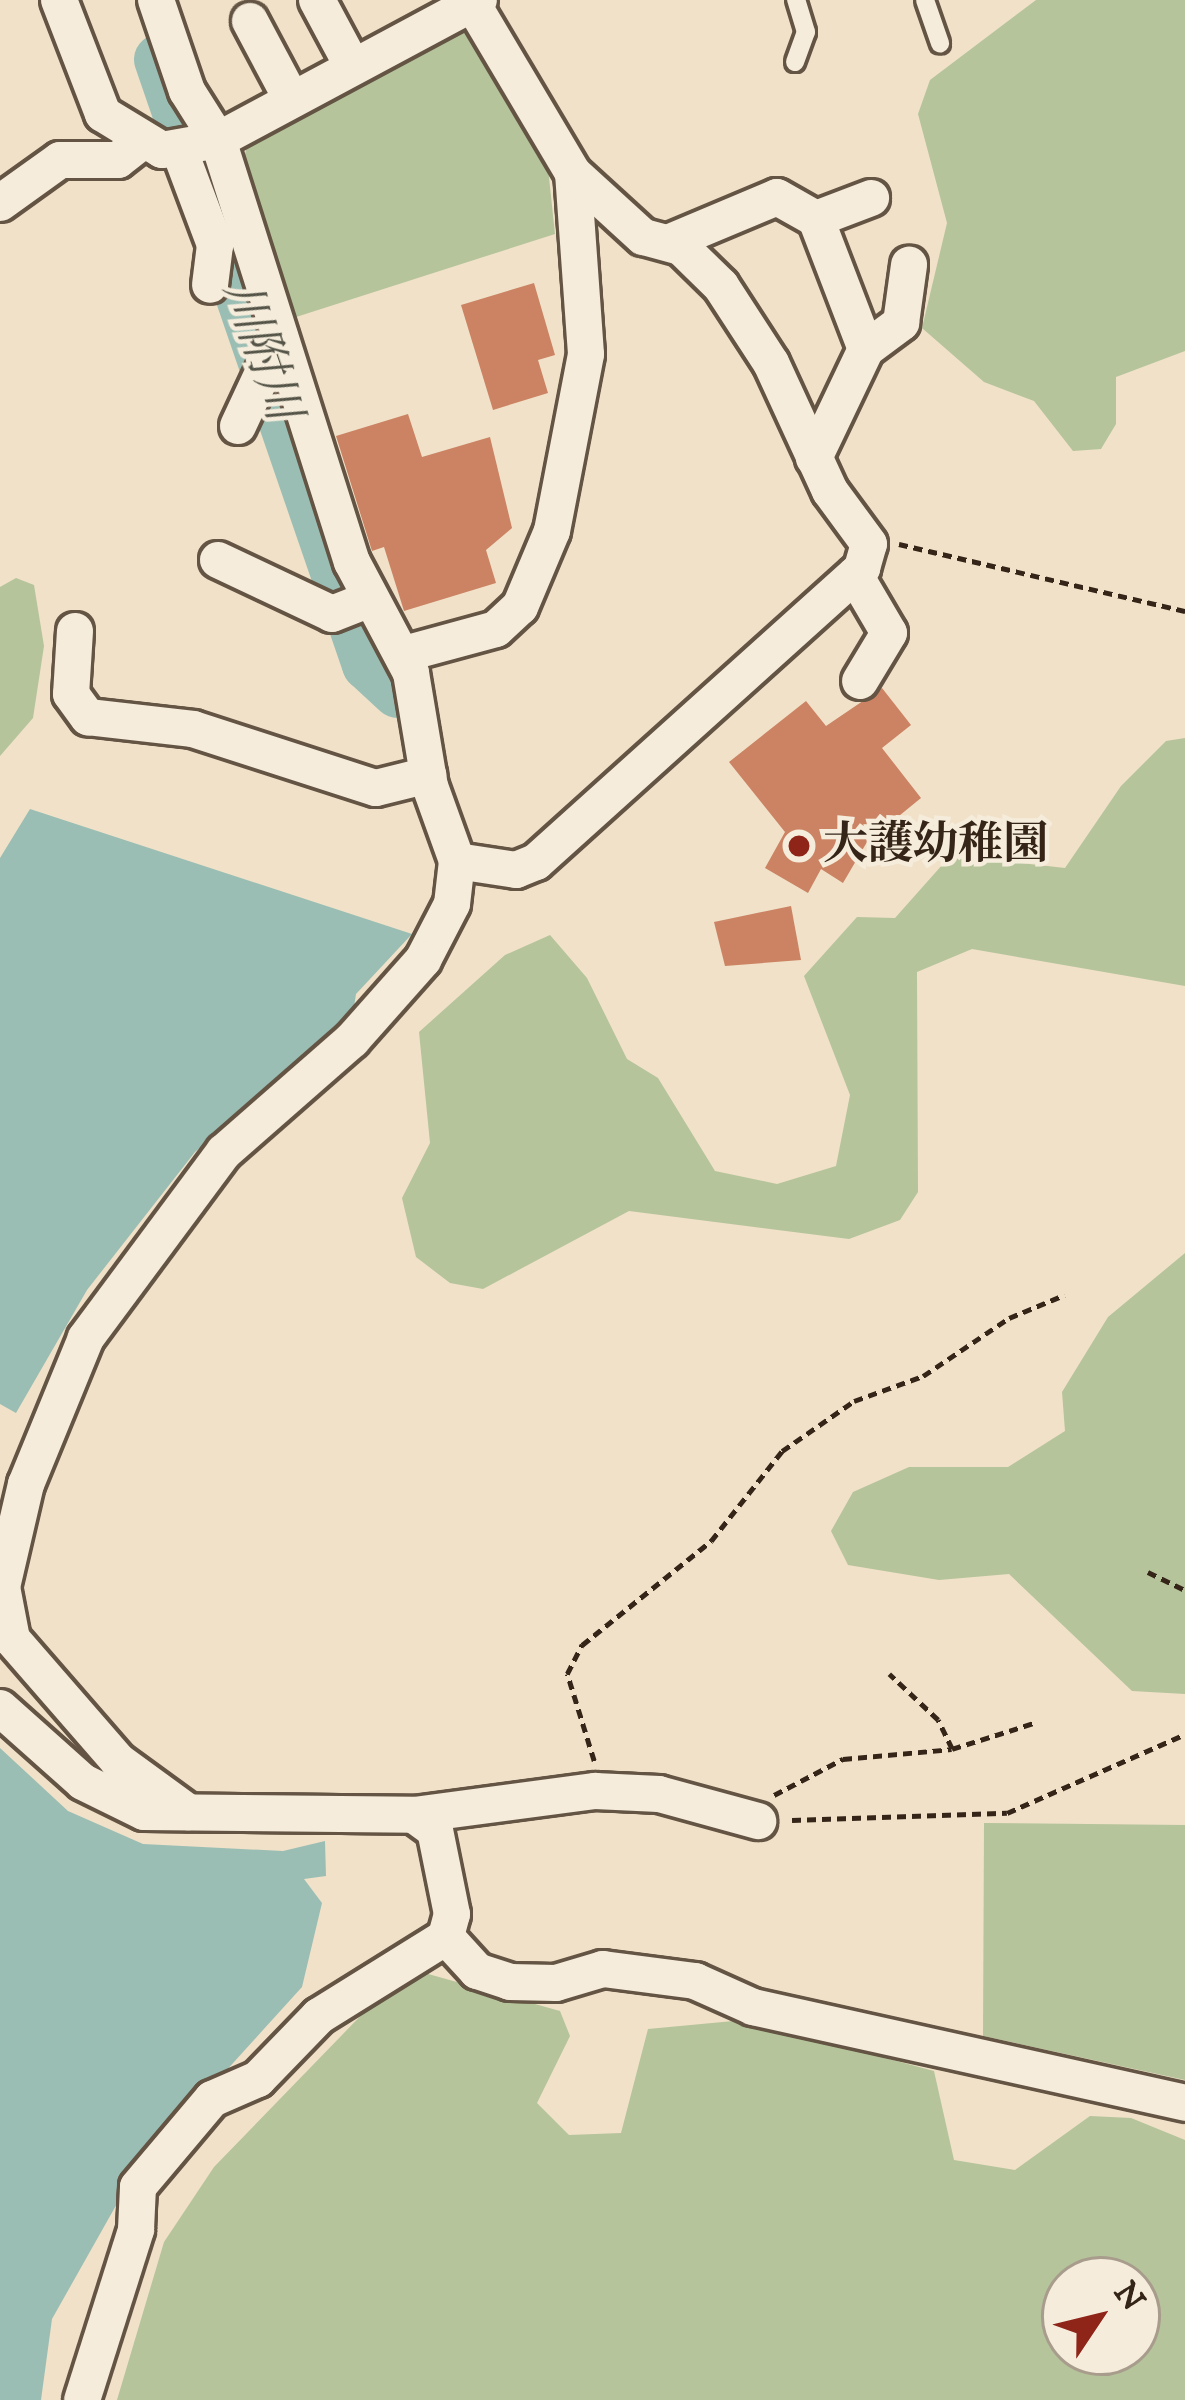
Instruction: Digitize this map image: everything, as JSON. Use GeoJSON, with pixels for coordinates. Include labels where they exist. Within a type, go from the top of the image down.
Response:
{"type":"FeatureCollection","features":[{"type":"Feature","properties":{"kind":"street"},"geometry":{"type":"LineString","coordinates":[[59,0],[103,114],[140,143],[198,145],[292,100],[460,4],[574,172],[643,237],[670,242],[721,286],[771,363],[862,559],[889,633],[860,681]]}},
{"type":"Feature","properties":{"kind":"street"},"geometry":{"type":"LineString","coordinates":[[156,0],[187,91],[198,145],[215,245],[210,285]]}},
{"type":"Feature","properties":{"kind":"street"},"geometry":{"type":"LineString","coordinates":[[316,0],[353,67]]}},
{"type":"Feature","properties":{"kind":"street"},"geometry":{"type":"LineString","coordinates":[[250,21],[292,100]]}},
{"type":"Feature","properties":{"kind":"street"},"geometry":{"type":"LineString","coordinates":[[0,203],[60,160],[118,160],[140,143]]}},
{"type":"Feature","properties":{"kind":"street"},"geometry":{"type":"LineString","coordinates":[[198,145],[355,605],[409,678],[428,775],[480,865]]}},
{"type":"Feature","properties":{"kind":"street"},"geometry":{"type":"LineString","coordinates":[[409,678],[496,629],[520,607],[552,531],[586,354],[574,172]]}},
{"type":"Feature","properties":{"kind":"street"},"geometry":{"type":"LineString","coordinates":[[670,242],[777,197],[816,219],[866,349]]}},
{"type":"Feature","properties":{"kind":"street"},"geometry":{"type":"LineString","coordinates":[[816,219],[871,198]]}},
{"type":"Feature","properties":{"kind":"street"},"geometry":{"type":"LineString","coordinates":[[814,458],[866,349],[902,323],[909,265]]}},
{"type":"Feature","properties":{"kind":"street"},"geometry":{"type":"LineString","coordinates":[[238,426],[271,353]]}},
{"type":"Feature","properties":{"kind":"street"},"geometry":{"type":"LineString","coordinates":[[480,865],[536,862],[862,559]]}},
{"type":"Feature","properties":{"kind":"street"},"geometry":{"type":"LineString","coordinates":[[218,560],[355,605]]}},
{"type":"Feature","properties":{"kind":"street"},"geometry":{"type":"LineString","coordinates":[[75,631],[71,694],[88,717],[193,729],[376,788],[428,775]]}},
{"type":"Feature","properties":{"kind":"street"},"geometry":{"type":"LineString","coordinates":[[188,1812],[118,1761],[12,1639],[2,1588],[26,1484],[86,1338],[224,1152],[367,1026],[423,960],[480,865]]}},
{"type":"Feature","properties":{"kind":"street"},"geometry":{"type":"LineString","coordinates":[[0,1708],[100,1792],[144,1812],[414,1815],[596,1791],[658,1795],[758,1821]]}},
{"type":"Feature","properties":{"kind":"street"},"geometry":{"type":"LineString","coordinates":[[82,2400],[136,2230],[138,2187],[212,2099],[258,2079],[319,2016],[446,1937],[452,1914],[435,1830],[414,1815]]}},
{"type":"Feature","properties":{"kind":"street"},"geometry":{"type":"LineString","coordinates":[[446,1937],[477,1971],[510,1982],[556,1983],[603,1969],[695,1981],[753,2007],[1185,2103]]}},
{"type":"Feature","properties":{"kind":"lane"},"geometry":{"type":"LineString","coordinates":[[795,62],[806,32],[796,0]]}},
{"type":"Feature","properties":{"kind":"lane"},"geometry":{"type":"LineString","coordinates":[[925,0],[940,43]]}},
{"type":"Feature","properties":{"kind":"path"},"geometry":{"type":"LineString","coordinates":[[862,559],[910,544],[1185,611]]}},
{"type":"Feature","properties":{"kind":"path"},"geometry":{"type":"LineString","coordinates":[[596,1791],[566,1674],[572,1654],[711,1540],[782,1451],[854,1401],[923,1376],[1009,1318],[1064,1295]]}},
{"type":"Feature","properties":{"kind":"path"},"geometry":{"type":"LineString","coordinates":[[1148,1572],[1185,1589]]}},
{"type":"Feature","properties":{"kind":"path"},"geometry":{"type":"LineString","coordinates":[[889,1674],[952,1749]]}},
{"type":"Feature","properties":{"kind":"path"},"geometry":{"type":"LineString","coordinates":[[758,1821],[770,1800],[815,1768],[952,1749],[1034,1723]]}},
{"type":"Feature","properties":{"kind":"path"},"geometry":{"type":"LineString","coordinates":[[758,1821],[1007,1813],[1185,1734]]}},
{"type":"Feature","properties":{"kind":"green space"},"geometry":{"type":"Polygon","coordinates":[[[1036,0],[1185,0],[1185,351],[1116,377],[1116,424],[1101,449],[1073,451],[1034,401],[984,382],[922,328],[947,223],[918,114],[930,80],[1036,0]]]}},
{"type":"Feature","properties":{"kind":"green space"},"geometry":{"type":"Polygon","coordinates":[[[469,27],[548,168],[555,234],[293,318],[243,164],[247,145],[469,27]]]}},
{"type":"Feature","properties":{"kind":"green space"},"geometry":{"type":"Polygon","coordinates":[[[16,578],[34,585],[44,646],[33,718],[0,756],[0,587],[16,578]]]}},
{"type":"Feature","properties":{"kind":"green space"},"geometry":{"type":"Polygon","coordinates":[[[1185,738],[1185,986],[972,949],[917,972],[918,1192],[900,1220],[849,1239],[629,1211],[483,1289],[450,1283],[416,1257],[402,1198],[430,1143],[419,1032],[505,955],[550,935],[587,978],[627,1059],[658,1078],[715,1171],[777,1184],[836,1166],[850,1095],[804,976],[857,917],[895,918],[951,855],[1065,868],[1121,786],[1166,741],[1185,738]]]}},
{"type":"Feature","properties":{"kind":"green space"},"geometry":{"type":"Polygon","coordinates":[[[1185,1253],[1185,1694],[1132,1691],[1009,1574],[939,1580],[848,1565],[831,1531],[853,1492],[909,1467],[1008,1467],[1065,1431],[1062,1392],[1108,1317],[1185,1253]]]}},
{"type":"Feature","properties":{"kind":"green space"},"geometry":{"type":"Polygon","coordinates":[[[984,1823],[1185,1825],[1185,2080],[983,2036],[984,1823]]]}},
{"type":"Feature","properties":{"kind":"green space"},"geometry":{"type":"Polygon","coordinates":[[[407,1968],[560,2011],[570,2036],[537,2103],[569,2135],[621,2133],[648,2029],[744,2020],[934,2071],[954,2160],[1015,2170],[1090,2116],[1131,2118],[1185,2140],[1185,2400],[117,2400],[164,2242],[214,2167],[407,1968]]]}},
{"type":"Feature","properties":{"kind":"water"},"geometry":{"type":"Polygon","coordinates":[[[30,809],[412,934],[356,994],[353,1013],[195,1152],[87,1290],[16,1413],[0,1404],[0,858],[30,809]]]}},
{"type":"Feature","properties":{"kind":"water"},"geometry":{"type":"Polygon","coordinates":[[[0,1748],[68,1811],[143,1844],[283,1851],[325,1841],[326,1876],[304,1879],[322,1903],[302,1987],[136,2170],[52,2319],[41,2400],[0,2400],[0,1748]]]}},
{"type":"Feature","properties":{"kind":"building"},"geometry":{"type":"Polygon","coordinates":[[[534,283],[555,355],[538,360],[548,393],[493,410],[461,305],[534,283]]]}},
{"type":"Feature","properties":{"kind":"building"},"geometry":{"type":"Polygon","coordinates":[[[408,414],[422,457],[490,437],[512,528],[486,550],[496,583],[404,611],[384,547],[372,551],[336,436],[408,414]]]}},
{"type":"Feature","properties":{"kind":"building"},"geometry":{"type":"Polygon","coordinates":[[[882,688],[911,725],[882,748],[921,798],[867,842],[843,883],[821,869],[808,893],[765,868],[785,832],[729,762],[806,701],[826,726],[882,688]]]}},
{"type":"Feature","properties":{"kind":"building"},"geometry":{"type":"Polygon","coordinates":[[[791,906],[801,960],[725,966],[714,922],[791,906]]]}},
{"type":"Feature","properties":{"kind":"waterway","name":"川附川"},"geometry":{"type":"LineString","coordinates":[[159,59],[367,664],[397,692]]}},
{"type":"Feature","properties":{"kind":"place","name":"大護幼稚園"},"geometry":{"type":"Point","coordinates":[799,846]}}]}
